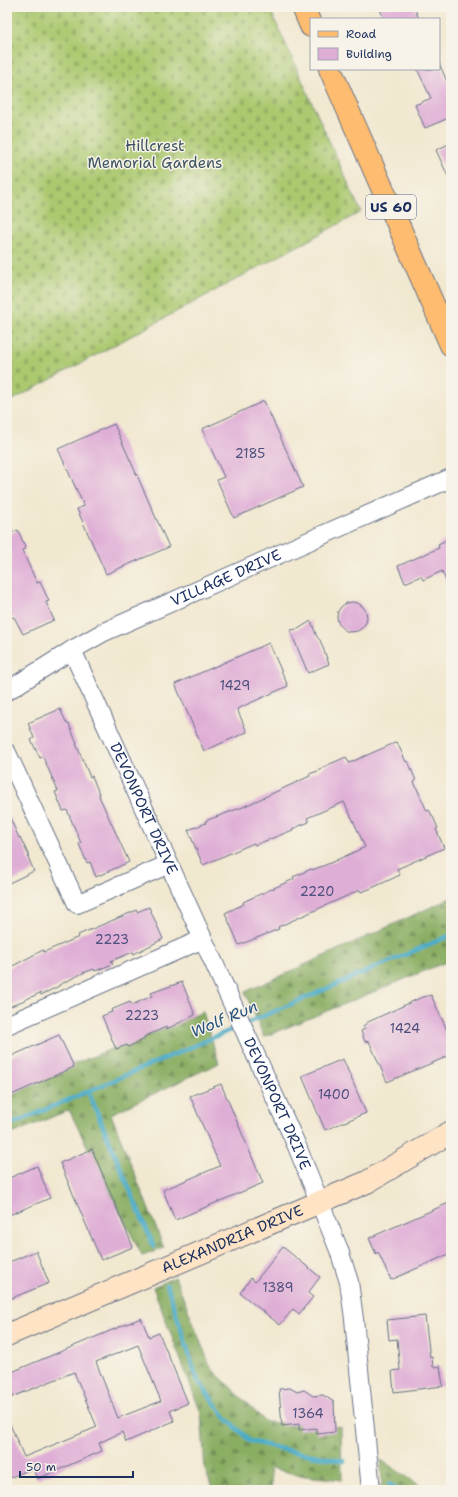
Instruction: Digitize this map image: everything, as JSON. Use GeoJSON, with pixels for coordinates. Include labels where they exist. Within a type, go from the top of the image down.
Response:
{"type":"FeatureCollection","features":[{"type":"Feature","properties":{"kind":"main road"},"geometry":{"type":"LineString","coordinates":[[303,7],[310,24]]}},
{"type":"Feature","properties":{"kind":"main road","name":"US 60"},"geometry":{"type":"LineString","coordinates":[[330,70],[451,345]]}},
{"type":"Feature","properties":{"kind":"street","name":"VILLAGE DRIVE"},"geometry":{"type":"LineString","coordinates":[[7,691],[72,650],[104,632],[451,478]]}},
{"type":"Feature","properties":{"kind":"street","name":"DEVONPORT DRIVE"},"geometry":{"type":"LineString","coordinates":[[72,650],[296,1144],[339,1250],[349,1282],[354,1319],[371,1490]]}},
{"type":"Feature","properties":{"kind":"street"},"geometry":{"type":"LineString","coordinates":[[7,754],[77,904],[169,864]]}},
{"type":"Feature","properties":{"kind":"street"},"geometry":{"type":"LineString","coordinates":[[7,1025],[203,939]]}},
{"type":"Feature","properties":{"kind":"street","name":"ALEXANDRIA DRIVE"},"geometry":{"type":"LineString","coordinates":[[7,1335],[367,1182],[451,1132]]}},
{"type":"Feature","properties":{"kind":"green space","name":"Hillcrest Memorial Gardens"},"geometry":{"type":"Polygon","coordinates":[[[7,7],[269,7],[361,212],[7,403],[7,7]]]}},
{"type":"Feature","properties":{"kind":"green space"},"geometry":{"type":"Polygon","coordinates":[[[451,898],[451,960],[264,1037],[245,992],[451,898]]]}},
{"type":"Feature","properties":{"kind":"green space"},"geometry":{"type":"Polygon","coordinates":[[[203,1012],[219,1063],[111,1114],[164,1248],[142,1256],[69,1110],[7,1136],[7,1091],[203,1012]]]}},
{"type":"Feature","properties":{"kind":"green space"},"geometry":{"type":"Polygon","coordinates":[[[175,1277],[211,1368],[266,1422],[341,1427],[342,1480],[305,1476],[270,1468],[272,1490],[213,1490],[205,1470],[201,1413],[153,1287],[175,1277]]]}},
{"type":"Feature","properties":{"kind":"green space"},"geometry":{"type":"Polygon","coordinates":[[[381,1460],[427,1490],[382,1490],[381,1460]]]}},
{"type":"Feature","properties":{"kind":"building"},"geometry":{"type":"Polygon","coordinates":[[[379,7],[414,7],[419,18],[384,18],[379,7]]]}},
{"type":"Feature","properties":{"kind":"building"},"geometry":{"type":"Polygon","coordinates":[[[440,65],[451,91],[451,117],[425,128],[415,105],[431,98],[417,70],[440,70],[440,65]]]}},
{"type":"Feature","properties":{"kind":"building"},"geometry":{"type":"Polygon","coordinates":[[[451,143],[451,183],[436,150],[451,143]]]}},
{"type":"Feature","properties":{"kind":"building"},"geometry":{"type":"Polygon","coordinates":[[[264,401],[303,487],[234,518],[217,480],[224,477],[202,429],[264,401]]]}},
{"type":"Feature","properties":{"kind":"building"},"geometry":{"type":"Polygon","coordinates":[[[114,424],[169,547],[106,574],[77,509],[84,506],[58,449],[114,424]]]}},
{"type":"Feature","properties":{"kind":"building"},"geometry":{"type":"Polygon","coordinates":[[[18,530],[26,549],[22,550],[37,583],[40,582],[49,601],[46,602],[54,620],[23,634],[14,617],[11,618],[7,610],[7,535],[18,530]]]}},
{"type":"Feature","properties":{"kind":"building"},"geometry":{"type":"Polygon","coordinates":[[[451,538],[451,593],[442,571],[423,580],[421,576],[405,583],[398,566],[439,548],[438,544],[451,538]]]}},
{"type":"Feature","properties":{"kind":"building"},"geometry":{"type":"Polygon","coordinates":[[[352,602],[358,603],[366,611],[366,623],[358,631],[352,632],[346,631],[338,623],[337,617],[338,611],[346,603],[352,602]]]}},
{"type":"Feature","properties":{"kind":"building"},"geometry":{"type":"Polygon","coordinates":[[[311,621],[329,664],[308,673],[290,630],[298,629],[311,621]]]}},
{"type":"Feature","properties":{"kind":"building"},"geometry":{"type":"Polygon","coordinates":[[[269,643],[288,686],[237,709],[247,732],[204,751],[175,684],[269,643]]]}},
{"type":"Feature","properties":{"kind":"building"},"geometry":{"type":"Polygon","coordinates":[[[60,709],[67,724],[69,724],[90,777],[92,776],[99,796],[129,862],[96,877],[90,862],[87,863],[79,844],[81,843],[67,810],[63,811],[55,792],[58,791],[43,757],[40,758],[31,740],[34,738],[28,723],[60,709]]]}},
{"type":"Feature","properties":{"kind":"building"},"geometry":{"type":"Polygon","coordinates":[[[397,742],[406,762],[408,761],[416,781],[414,782],[427,811],[429,810],[438,828],[436,829],[444,848],[397,869],[400,875],[372,888],[361,892],[360,890],[278,927],[279,929],[239,945],[225,913],[244,904],[243,902],[294,879],[293,877],[311,869],[312,870],[328,864],[365,847],[344,802],[307,818],[309,822],[292,829],[293,830],[255,845],[254,843],[203,865],[188,830],[206,823],[205,821],[243,807],[310,776],[309,774],[346,757],[349,763],[397,742]]]}},
{"type":"Feature","properties":{"kind":"building"},"geometry":{"type":"Polygon","coordinates":[[[7,811],[29,856],[28,857],[34,871],[7,884],[7,811]]]}},
{"type":"Feature","properties":{"kind":"building"},"geometry":{"type":"Polygon","coordinates":[[[149,907],[163,939],[134,954],[133,952],[111,961],[113,964],[95,971],[94,969],[83,973],[41,995],[40,993],[7,1008],[7,969],[43,950],[44,952],[79,937],[78,935],[137,910],[137,912],[149,907]]]}},
{"type":"Feature","properties":{"kind":"building"},"geometry":{"type":"Polygon","coordinates":[[[182,982],[195,1015],[167,1029],[166,1027],[144,1037],[145,1039],[128,1047],[127,1045],[116,1049],[102,1016],[112,1012],[111,1010],[130,1002],[132,1005],[152,996],[151,993],[182,982]]]}},
{"type":"Feature","properties":{"kind":"building"},"geometry":{"type":"Polygon","coordinates":[[[431,995],[451,1039],[451,1055],[387,1082],[369,1041],[365,1042],[361,1031],[365,1029],[363,1026],[366,1023],[420,998],[431,995]]]}},
{"type":"Feature","properties":{"kind":"building"},"geometry":{"type":"Polygon","coordinates":[[[59,1035],[74,1067],[7,1097],[7,1058],[59,1035]]]}},
{"type":"Feature","properties":{"kind":"building"},"geometry":{"type":"Polygon","coordinates":[[[343,1059],[366,1113],[325,1130],[302,1076],[343,1059]]]}},
{"type":"Feature","properties":{"kind":"building"},"geometry":{"type":"Polygon","coordinates":[[[221,1084],[263,1183],[175,1220],[163,1190],[220,1166],[190,1096],[221,1084]]]}},
{"type":"Feature","properties":{"kind":"building"},"geometry":{"type":"Polygon","coordinates":[[[92,1149],[133,1247],[101,1260],[60,1163],[92,1149]]]}},
{"type":"Feature","properties":{"kind":"building"},"geometry":{"type":"Polygon","coordinates":[[[37,1166],[50,1198],[7,1216],[7,1179],[37,1166]]]}},
{"type":"Feature","properties":{"kind":"building"},"geometry":{"type":"Polygon","coordinates":[[[451,1202],[451,1253],[391,1280],[378,1252],[376,1254],[369,1238],[451,1202]]]}},
{"type":"Feature","properties":{"kind":"building"},"geometry":{"type":"Polygon","coordinates":[[[283,1247],[320,1277],[308,1293],[313,1297],[299,1314],[293,1309],[280,1325],[240,1293],[251,1278],[255,1282],[283,1247]]]}},
{"type":"Feature","properties":{"kind":"building"},"geometry":{"type":"Polygon","coordinates":[[[36,1251],[49,1283],[7,1300],[7,1263],[36,1251]]]}},
{"type":"Feature","properties":{"kind":"building"},"geometry":{"type":"Polygon","coordinates":[[[425,1316],[430,1358],[432,1357],[433,1367],[440,1366],[443,1386],[394,1392],[392,1371],[400,1370],[397,1339],[389,1340],[387,1320],[425,1316]]]}},
{"type":"Feature","properties":{"kind":"building"},"geometry":{"type":"Polygon","coordinates":[[[141,1318],[149,1337],[159,1333],[188,1403],[170,1411],[174,1421],[126,1442],[122,1432],[99,1443],[102,1451],[37,1479],[33,1468],[7,1479],[7,1417],[24,1457],[97,1427],[74,1372],[7,1399],[7,1374],[141,1318]],[[138,1345],[96,1362],[118,1418],[161,1401],[138,1345]]]}},
{"type":"Feature","properties":{"kind":"building"},"geometry":{"type":"Polygon","coordinates":[[[290,1388],[297,1392],[304,1390],[313,1396],[323,1395],[334,1402],[335,1432],[317,1434],[316,1428],[299,1430],[299,1424],[282,1426],[279,1389],[290,1388]]]}},
{"type":"Feature","properties":{"kind":"waterway","name":"Wolf Run"},"geometry":{"type":"LineString","coordinates":[[245,1024],[451,935]]}},
{"type":"Feature","properties":{"kind":"waterway","name":"Wolf Run"},"geometry":{"type":"LineString","coordinates":[[7,1126],[238,1027]]}},
{"type":"Feature","properties":{"kind":"waterway"},"geometry":{"type":"LineString","coordinates":[[88,1091],[154,1247]]}},
{"type":"Feature","properties":{"kind":"waterway"},"geometry":{"type":"LineString","coordinates":[[167,1285],[197,1379],[225,1417],[250,1441],[286,1450],[344,1461]]}},
{"type":"Feature","properties":{"kind":"waterway"},"geometry":{"type":"LineString","coordinates":[[389,1484],[397,1490]]}}]}
